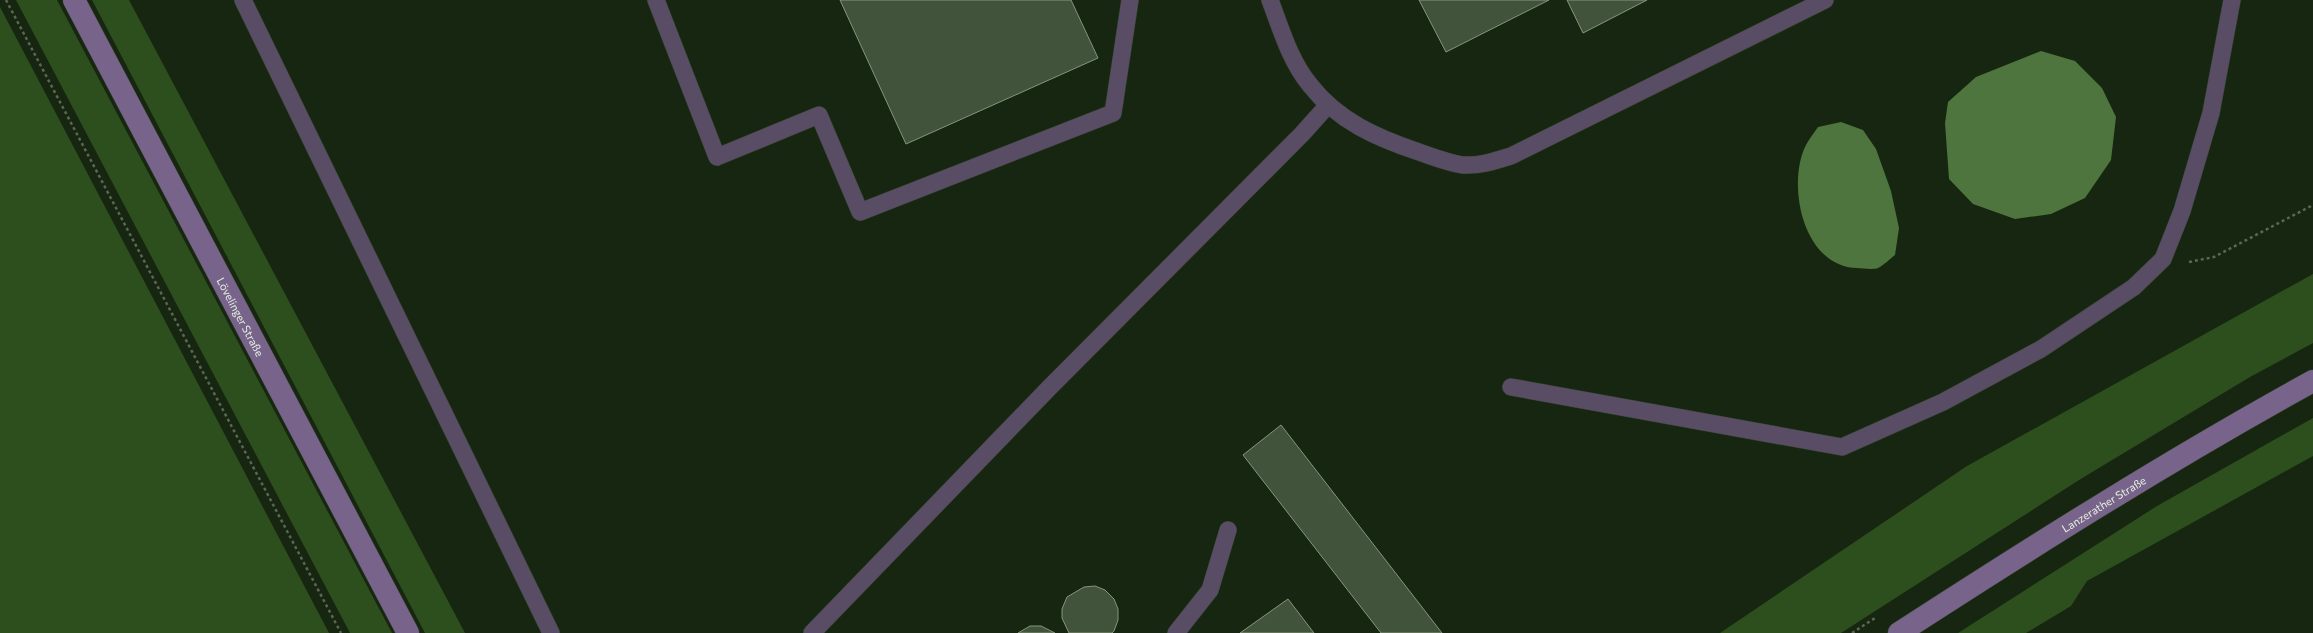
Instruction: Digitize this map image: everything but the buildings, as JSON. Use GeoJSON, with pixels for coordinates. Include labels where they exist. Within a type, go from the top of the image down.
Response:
{"type":"FeatureCollection","features":[{"type":"Feature","properties":{"kind":"street","name":"Lövelinger Straße"},"geometry":{"type":"LineString","coordinates":[[74,0],[408,633]]}},
{"type":"Feature","properties":{"kind":"street","name":"Lanzerather Straße"},"geometry":{"type":"LineString","coordinates":[[1899,633],[2057,530],[2219,433],[2313,381]]}},
{"type":"Feature","properties":{"kind":"lane"},"geometry":{"type":"LineString","coordinates":[[243,0],[551,633]]}},
{"type":"Feature","properties":{"kind":"lane"},"geometry":{"type":"LineString","coordinates":[[656,0],[718,157],[819,115],[860,212],[1113,113],[1130,0]]}},
{"type":"Feature","properties":{"kind":"lane"},"geometry":{"type":"LineString","coordinates":[[1270,0],[1293,60],[1309,85],[1328,105],[1358,127],[1385,140],[1439,159],[1463,164],[1488,164],[1511,156],[1825,0]]}},
{"type":"Feature","properties":{"kind":"lane"},"geometry":{"type":"LineString","coordinates":[[1511,387],[1842,448],[1943,402],[2041,349],[2134,287],[2163,260],[2182,211],[2211,113],[2232,0]]}},
{"type":"Feature","properties":{"kind":"lane"},"geometry":{"type":"LineString","coordinates":[[812,633],[1049,388],[1302,134],[1328,105]]}},
{"type":"Feature","properties":{"kind":"lane"},"geometry":{"type":"LineString","coordinates":[[1176,633],[1210,590],[1228,530]]}},
{"type":"Feature","properties":{"kind":"path"},"geometry":{"type":"LineString","coordinates":[[6,0],[341,633]]}},
{"type":"Feature","properties":{"kind":"path"},"geometry":{"type":"LineString","coordinates":[[2163,260],[2190,262],[2214,257],[2313,205]]}},
{"type":"Feature","properties":{"kind":"shaded area"},"geometry":{"type":"Polygon","coordinates":[[[16,0],[57,0],[392,633],[350,633],[16,0]]]}},
{"type":"Feature","properties":{"kind":"shaded area"},"geometry":{"type":"Polygon","coordinates":[[[92,0],[129,0],[465,633],[425,633],[92,0]]]}},
{"type":"Feature","properties":{"kind":"shaded area"},"geometry":{"type":"Polygon","coordinates":[[[0,7],[329,633],[0,633],[0,7]]]}},
{"type":"Feature","properties":{"kind":"shaded area"},"geometry":{"type":"Polygon","coordinates":[[[2041,51],[2075,61],[2102,88],[2116,117],[2111,160],[2085,198],[2051,214],[2015,219],[1973,204],[1949,179],[1945,123],[1948,102],[1976,77],[2041,51]]]}},
{"type":"Feature","properties":{"kind":"shaded area"},"geometry":{"type":"Polygon","coordinates":[[[1841,122],[1863,130],[1876,149],[1891,191],[1899,228],[1895,255],[1876,269],[1857,268],[1838,264],[1823,254],[1812,239],[1804,221],[1799,201],[1798,181],[1800,161],[1806,145],[1818,127],[1841,122]]]}},
{"type":"Feature","properties":{"kind":"shaded area"},"geometry":{"type":"Polygon","coordinates":[[[2313,274],[2313,343],[2250,377],[2079,480],[1841,633],[1720,633],[1967,466],[2313,274]]]}},
{"type":"Feature","properties":{"kind":"shaded area"},"geometry":{"type":"Polygon","coordinates":[[[2313,418],[2313,456],[2087,581],[2071,606],[2026,633],[1958,633],[2157,506],[2313,418]]]}}]}
